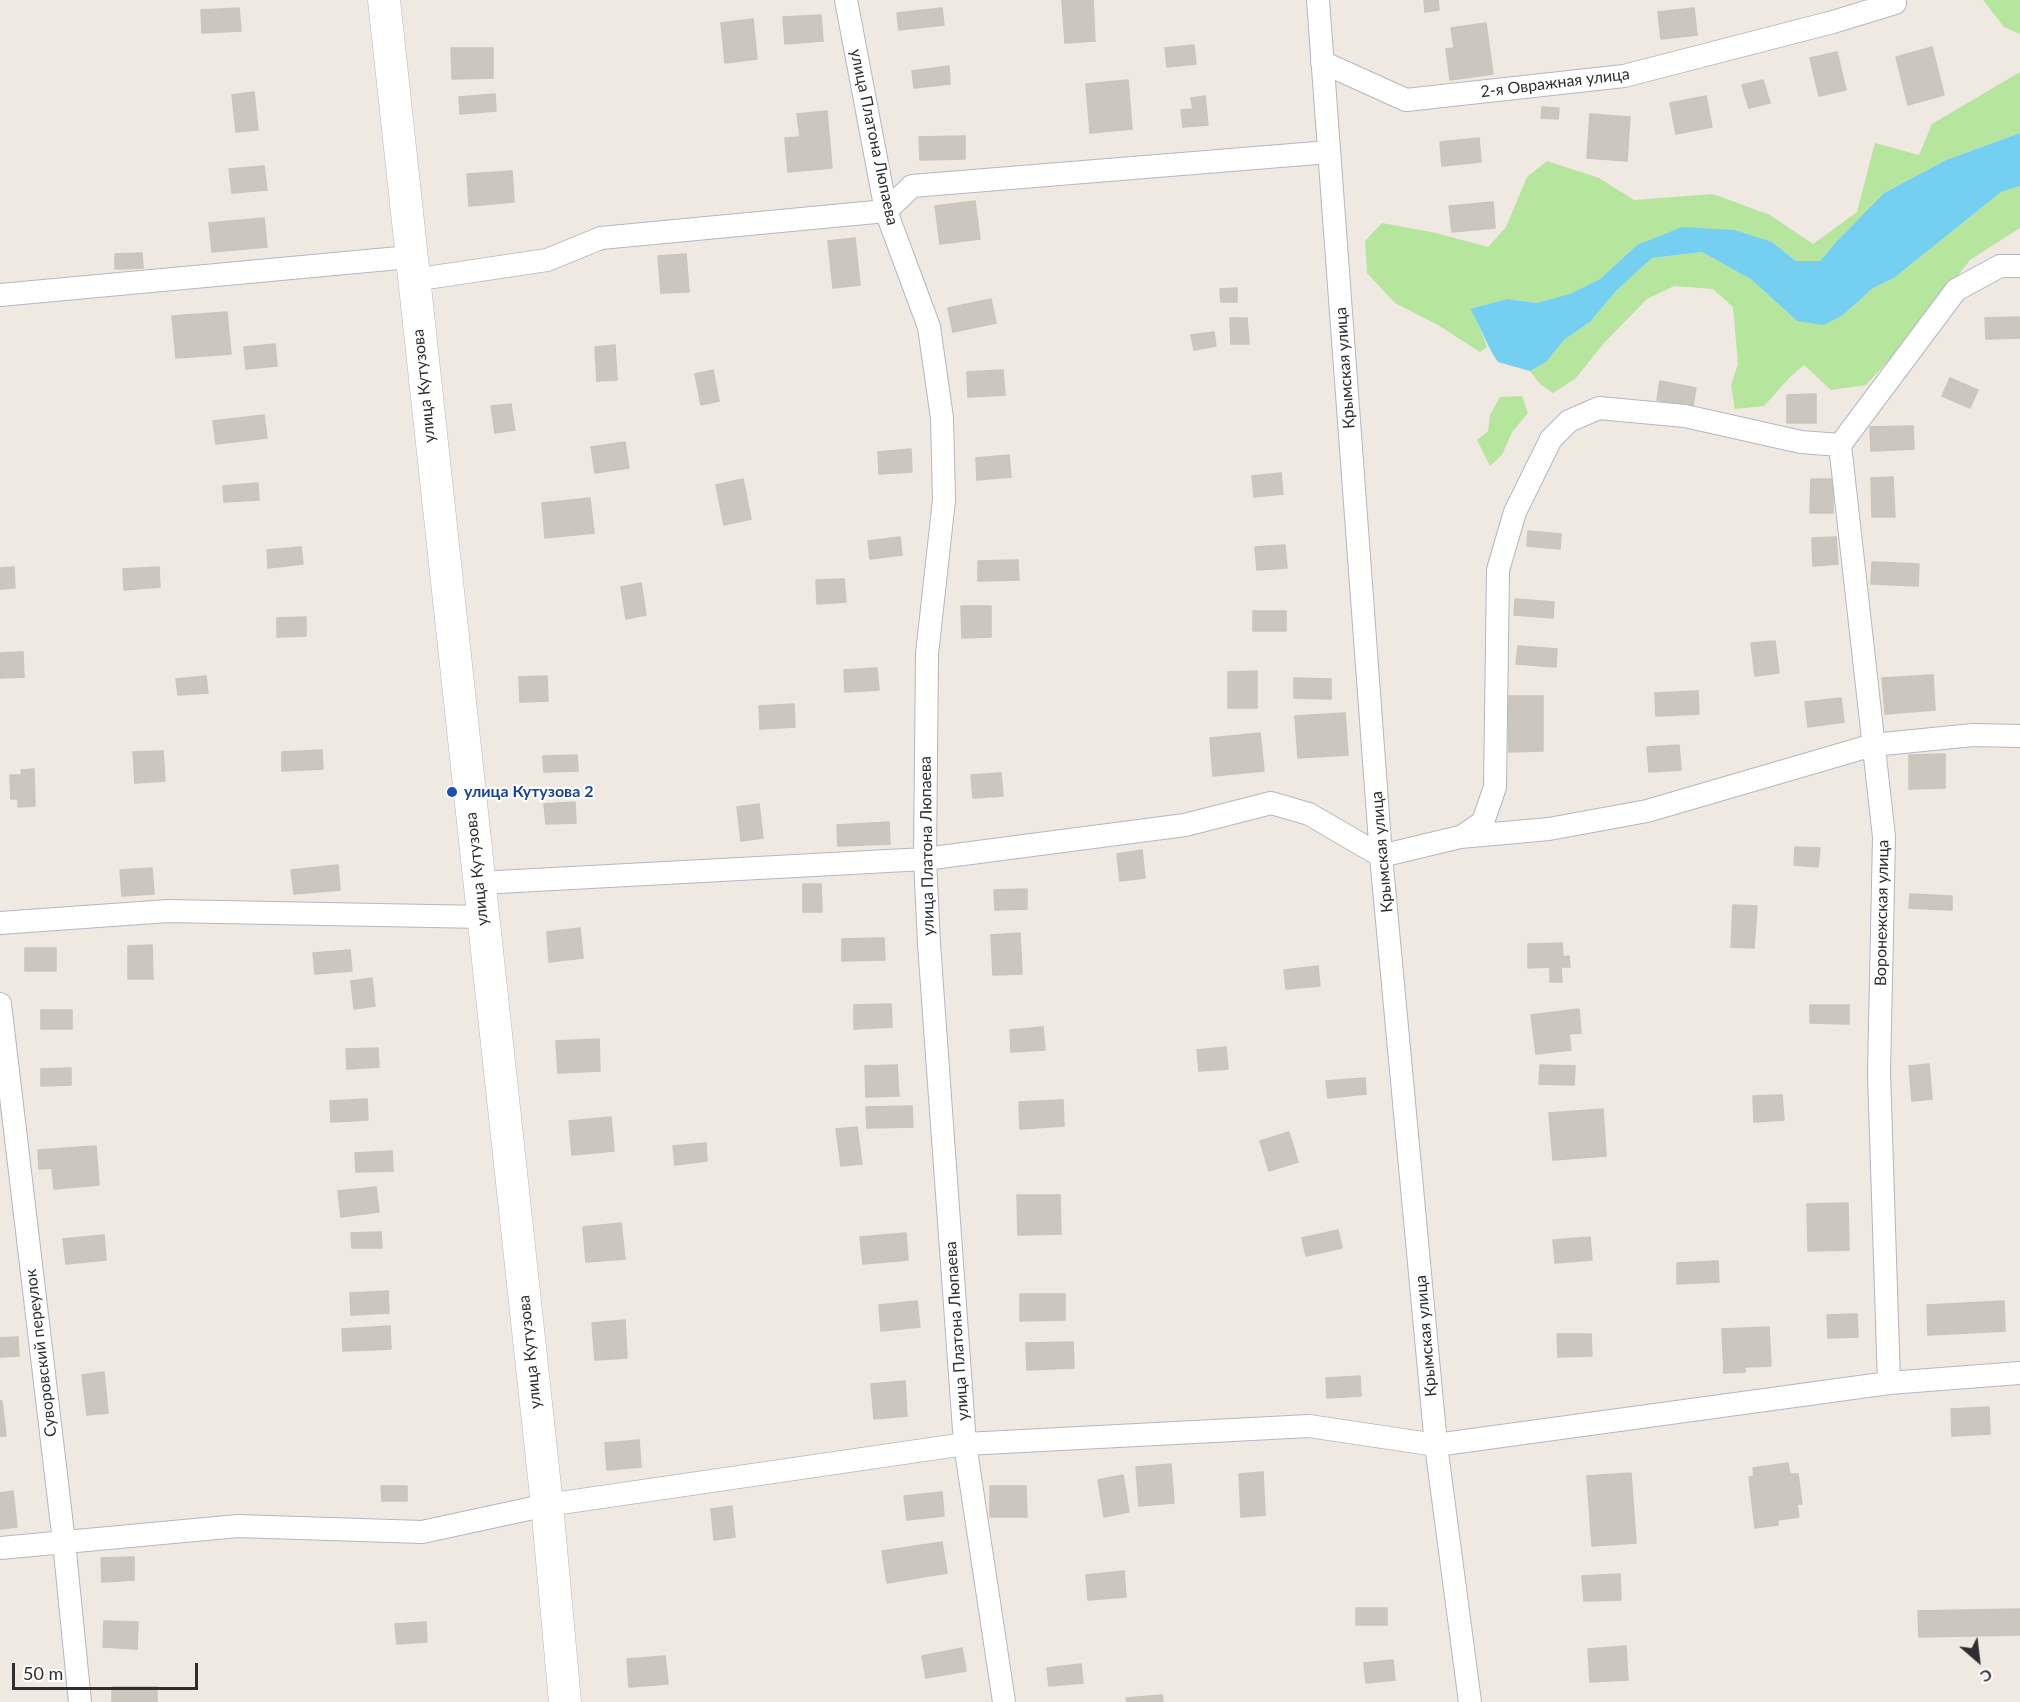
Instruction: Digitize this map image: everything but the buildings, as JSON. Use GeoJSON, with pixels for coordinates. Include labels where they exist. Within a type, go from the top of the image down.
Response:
{"type":"FeatureCollection","features":[{"type":"Feature","properties":{"kind":"street","name":"улица Кутузова"},"geometry":{"type":"LineString","coordinates":[[384,0],[411,268],[547,1505],[565,1702]]}},
{"type":"Feature","properties":{"kind":"street","name":"улица Платона Люпаева"},"geometry":{"type":"LineString","coordinates":[[846,0],[886,211],[929,327],[942,418],[944,500],[927,654],[925,859],[929,944],[965,1444],[1004,1702]]}},
{"type":"Feature","properties":{"kind":"street","name":"Крымская улица"},"geometry":{"type":"LineString","coordinates":[[1318,0],[1382,856],[1436,1445],[1470,1702]]}},
{"type":"Feature","properties":{"kind":"street","name":"2-я Овражная улица"},"geometry":{"type":"LineString","coordinates":[[1322,62],[1406,99],[1624,76],[1833,22],[1895,3]]}},
{"type":"Feature","properties":{"kind":"street"},"geometry":{"type":"LineString","coordinates":[[0,295],[547,260],[601,238],[886,211],[912,186],[1329,152]]}},
{"type":"Feature","properties":{"kind":"street"},"geometry":{"type":"LineString","coordinates":[[1460,837],[1483,822],[1495,787],[1498,570],[1515,512],[1551,439],[1569,421],[1599,408],[1685,416],[1801,442],[1840,445],[1956,290],[2000,266],[2020,266]]}},
{"type":"Feature","properties":{"kind":"street","name":"Воронежская улица"},"geometry":{"type":"LineString","coordinates":[[1840,445],[1884,837],[1879,1073],[1889,1383]]}},
{"type":"Feature","properties":{"kind":"street"},"geometry":{"type":"LineString","coordinates":[[479,883],[925,859],[1185,825],[1271,802],[1309,814],[1382,856],[1460,837],[1549,829],[1647,811],[1874,745],[1973,735],[2020,736]]}},
{"type":"Feature","properties":{"kind":"street"},"geometry":{"type":"LineString","coordinates":[[0,923],[168,911],[483,917]]}},
{"type":"Feature","properties":{"kind":"street","name":"Суворовский переулок"},"geometry":{"type":"LineString","coordinates":[[0,1004],[64,1542],[80,1702]]}},
{"type":"Feature","properties":{"kind":"street"},"geometry":{"type":"LineString","coordinates":[[0,1548],[238,1526],[422,1532],[547,1505],[965,1444],[1309,1426],[1436,1445],[1889,1383],[2020,1373]]}},
{"type":"Feature","properties":{"kind":"green space"},"geometry":{"type":"Polygon","coordinates":[[[1983,0],[2020,0],[2020,34],[2004,27],[1983,0]]]}},
{"type":"Feature","properties":{"kind":"green space"},"geometry":{"type":"Polygon","coordinates":[[[2020,72],[2020,133],[1946,160],[1884,193],[1820,261],[1796,261],[1772,242],[1637,245],[1600,279],[1570,295],[1537,303],[1507,299],[1470,309],[1478,322],[1487,347],[1480,352],[1438,325],[1395,303],[1367,273],[1365,241],[1382,223],[1436,233],[1488,247],[1506,227],[1527,177],[1547,161],[1599,178],[1634,200],[1713,194],[1770,215],[1813,244],[1857,212],[1875,143],[1919,155],[1932,124],[2020,72]]]}},
{"type":"Feature","properties":{"kind":"green space"},"geometry":{"type":"Polygon","coordinates":[[[2020,186],[2020,228],[1970,260],[1910,337],[1866,385],[1831,390],[1804,365],[1764,406],[1735,409],[1731,385],[1738,364],[1733,307],[1713,289],[1674,286],[1647,299],[1603,344],[1576,378],[1553,393],[1540,384],[1530,371],[1546,362],[1564,340],[1590,322],[1616,291],[1652,258],[1702,252],[1752,280],[1797,321],[1843,315],[1873,288],[1894,278],[2001,192],[2020,186]]]}},
{"type":"Feature","properties":{"kind":"green space"},"geometry":{"type":"Polygon","coordinates":[[[1522,396],[1528,413],[1512,432],[1502,455],[1490,466],[1477,440],[1488,431],[1490,415],[1500,397],[1522,396]]]}},
{"type":"Feature","properties":{"kind":"water"},"geometry":{"type":"Polygon","coordinates":[[[2020,133],[2020,186],[2001,192],[1894,278],[1873,288],[1843,315],[1824,325],[1797,321],[1752,280],[1702,252],[1652,258],[1616,291],[1590,322],[1564,340],[1546,362],[1530,371],[1498,362],[1470,309],[1507,299],[1537,303],[1570,294],[1600,279],[1637,245],[1682,227],[1734,230],[1772,242],[1796,261],[1820,261],[1884,193],[1946,160],[2020,133]]]}},
{"type":"Feature","properties":{"kind":"place","name":"улица Кутузова 2"},"geometry":{"type":"Point","coordinates":[452,792]}}]}
